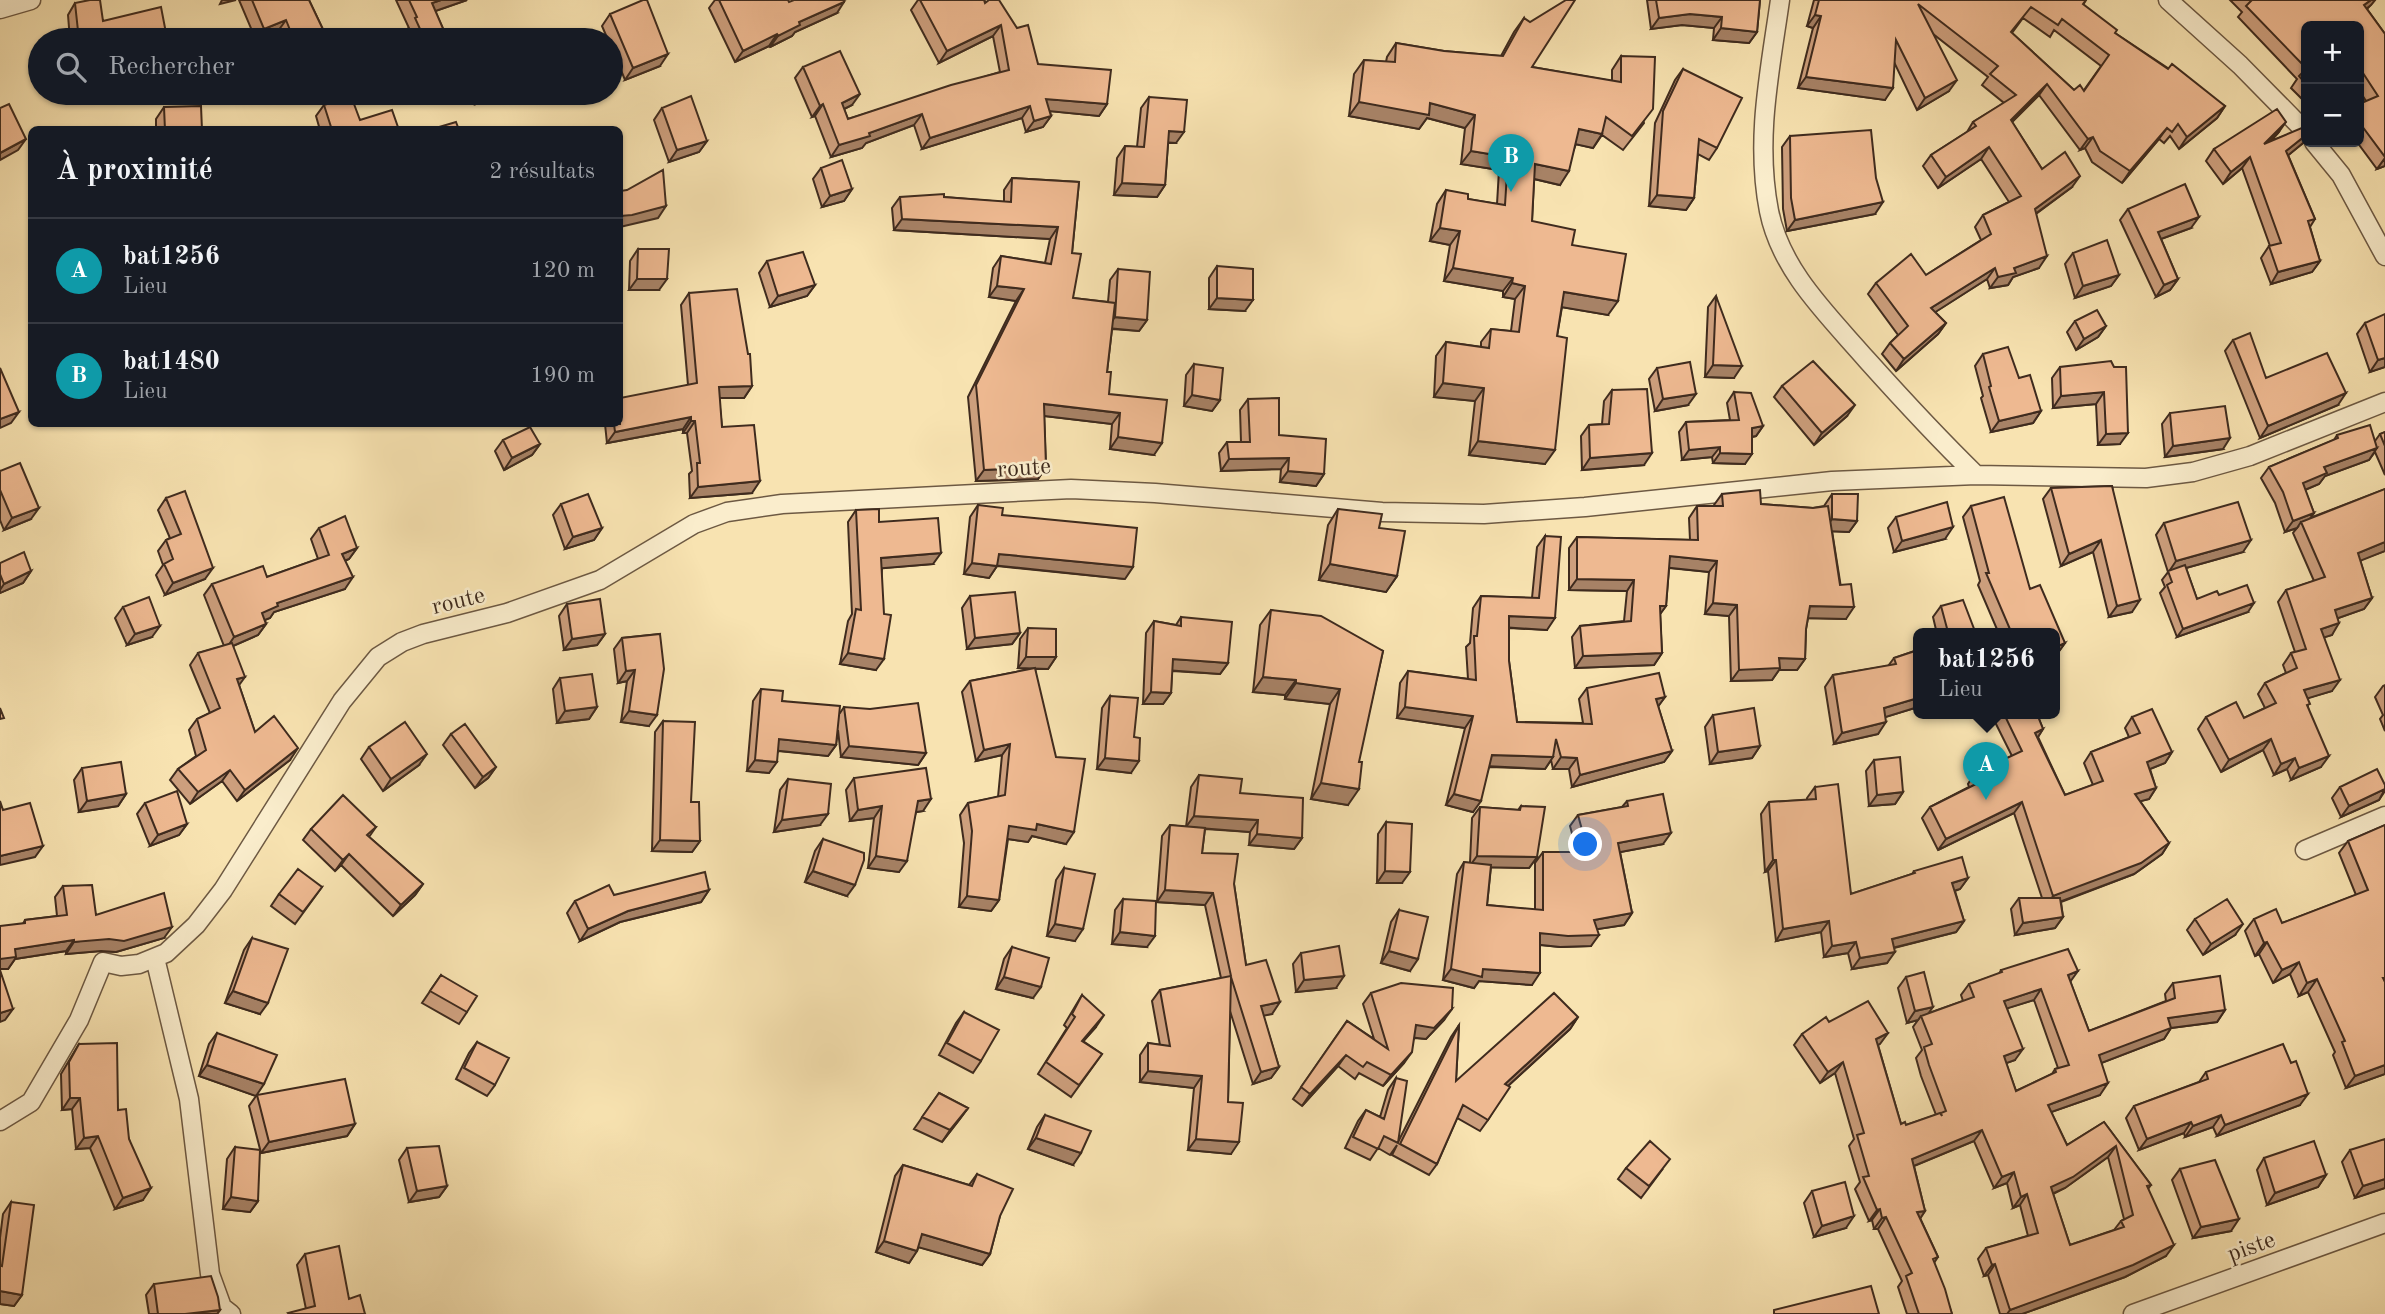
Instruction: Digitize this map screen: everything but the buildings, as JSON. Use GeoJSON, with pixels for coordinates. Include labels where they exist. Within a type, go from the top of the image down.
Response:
{"type":"FeatureCollection","features":[{"type":"Feature","properties":{"kind":"street"},"geometry":{"type":"LineString","coordinates":[[0,9],[31,0]]}},
{"type":"Feature","properties":{"kind":"street"},"geometry":{"type":"LineString","coordinates":[[1780,0],[1763,117],[1764,176],[1778,241],[1797,277],[1817,303],[1922,422],[1976,475]]}},
{"type":"Feature","properties":{"kind":"street"},"geometry":{"type":"LineString","coordinates":[[2168,0],[2240,65],[2301,127]]}},
{"type":"Feature","properties":{"kind":"street"},"geometry":{"type":"LineString","coordinates":[[2318,147],[2341,175],[2385,256]]}},
{"type":"Feature","properties":{"kind":"street","name":"route"},"geometry":{"type":"LineString","coordinates":[[0,1121],[31,1102],[79,1020],[103,962],[121,966],[139,964],[155,958],[166,953],[196,925],[223,890],[342,701],[379,657],[402,642],[423,634],[507,613],[600,580],[694,524],[727,512],[782,504],[1071,489],[1155,493],[1382,512],[1484,514],[1585,507],[1832,481],[1976,475],[2146,478],[2193,472],[2250,456],[2385,402]]}},
{"type":"Feature","properties":{"kind":"street"},"geometry":{"type":"LineString","coordinates":[[2305,850],[2385,816]]}},
{"type":"Feature","properties":{"kind":"street"},"geometry":{"type":"LineString","coordinates":[[155,958],[189,1099],[210,1274],[222,1307],[231,1314]]}},
{"type":"Feature","properties":{"kind":"street","name":"piste"},"geometry":{"type":"LineString","coordinates":[[2133,1314],[2385,1223]]}},
{"type":"Feature","properties":{"kind":"place","name":"bat1480"},"geometry":{"type":"Point","coordinates":[1511,192]}},
{"type":"Feature","properties":{"kind":"place","name":"bat1256"},"geometry":{"type":"Point","coordinates":[1986,800]}}]}
